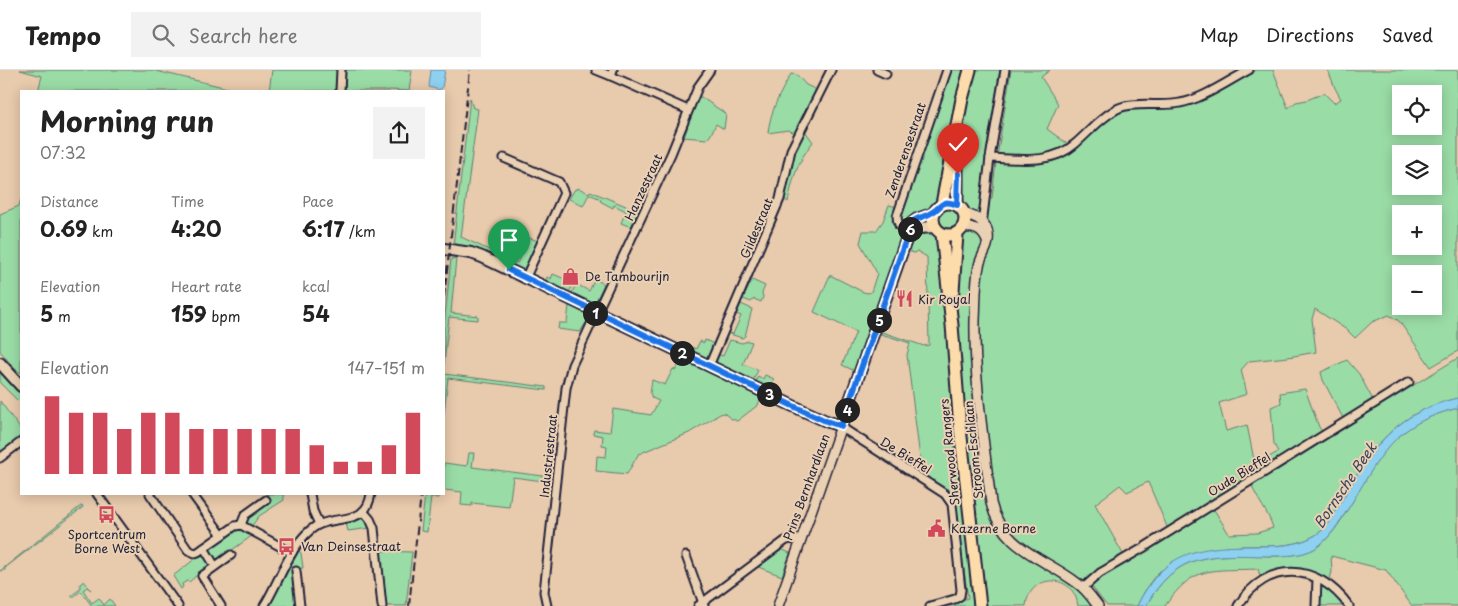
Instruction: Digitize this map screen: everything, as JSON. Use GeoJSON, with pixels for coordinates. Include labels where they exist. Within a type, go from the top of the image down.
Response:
{"type":"FeatureCollection","features":[{"type":"Feature","properties":{"kind":"main road"},"geometry":{"type":"LineString","coordinates":[[938,231],[932,222],[934,212],[942,204],[962,99],[970,70]]}},
{"type":"Feature","properties":{"kind":"main road"},"geometry":{"type":"LineString","coordinates":[[908,235],[920,228],[952,236],[959,231],[965,219],[960,209],[957,129]]}},
{"type":"Feature","properties":{"kind":"main road"},"geometry":{"type":"LineString","coordinates":[[942,204],[947,203],[960,209]]}},
{"type":"Feature","properties":{"kind":"main road","name":"Prins Bernhardlaan"},"geometry":{"type":"LineString","coordinates":[[841,426],[912,222],[934,212]]}},
{"type":"Feature","properties":{"kind":"main road","name":"Sherwood Rangers"},"geometry":{"type":"LineString","coordinates":[[938,231],[952,325],[960,428],[980,606]]}},
{"type":"Feature","properties":{"kind":"main road","name":"Sherwood Rangers"},"geometry":{"type":"LineString","coordinates":[[952,325],[959,231]]}},
{"type":"Feature","properties":{"kind":"main road"},"geometry":{"type":"LineString","coordinates":[[445,249],[471,253],[708,366],[826,421],[841,426]]}},
{"type":"Feature","properties":{"kind":"main road"},"geometry":{"type":"LineString","coordinates":[[0,362],[20,385]]}},
{"type":"Feature","properties":{"kind":"street"},"geometry":{"type":"LineString","coordinates":[[340,90],[341,70]]}},
{"type":"Feature","properties":{"kind":"street"},"geometry":{"type":"LineString","coordinates":[[596,70],[612,73],[688,110]]}},
{"type":"Feature","properties":{"kind":"street","name":"Hanzestraat"},"geometry":{"type":"LineString","coordinates":[[596,313],[671,154],[698,87],[710,70]]}},
{"type":"Feature","properties":{"kind":"street","name":"Gildestraat"},"geometry":{"type":"LineString","coordinates":[[708,366],[780,199],[791,150],[832,70]]}},
{"type":"Feature","properties":{"kind":"street"},"geometry":{"type":"LineString","coordinates":[[877,70],[886,74]]}},
{"type":"Feature","properties":{"kind":"street","name":"Zenderensestraat"},"geometry":{"type":"LineString","coordinates":[[908,235],[901,230],[896,222],[897,216],[947,70]]}},
{"type":"Feature","properties":{"kind":"street"},"geometry":{"type":"LineString","coordinates":[[981,232],[990,158],[1005,70]]}},
{"type":"Feature","properties":{"kind":"street"},"geometry":{"type":"LineString","coordinates":[[990,158],[1038,160],[1054,156],[1073,146],[1099,122],[1121,107],[1188,102],[1249,70]]}},
{"type":"Feature","properties":{"kind":"street"},"geometry":{"type":"LineString","coordinates":[[504,158],[559,182],[564,193],[526,279]]}},
{"type":"Feature","properties":{"kind":"street"},"geometry":{"type":"LineString","coordinates":[[960,209],[983,222],[988,235],[988,244]]}},
{"type":"Feature","properties":{"kind":"street"},"geometry":{"type":"LineString","coordinates":[[959,231],[975,228],[981,232],[988,244]]}},
{"type":"Feature","properties":{"kind":"street","name":"Stroom-Eschlaan"},"geometry":{"type":"LineString","coordinates":[[988,244],[979,263],[977,274],[975,334],[978,390],[991,503],[994,513],[1003,531],[1020,548],[1083,588],[1098,606]]}},
{"type":"Feature","properties":{"kind":"street","name":"Industriestraat"},"geometry":{"type":"LineString","coordinates":[[547,606],[544,592],[566,388],[572,365],[596,313]]}},
{"type":"Feature","properties":{"kind":"street","name":"Oude Bieffel"},"geometry":{"type":"LineString","coordinates":[[1083,588],[1100,573],[1409,382]]}},
{"type":"Feature","properties":{"kind":"street","name":"Prins Bernhardlaan"},"geometry":{"type":"LineString","coordinates":[[778,606],[841,426]]}},
{"type":"Feature","properties":{"kind":"street","name":"De Bieffel"},"geometry":{"type":"LineString","coordinates":[[841,426],[946,494],[952,504],[961,590],[960,596],[930,606]]}},
{"type":"Feature","properties":{"kind":"street"},"geometry":{"type":"LineString","coordinates":[[0,458],[20,443]]}},
{"type":"Feature","properties":{"kind":"street"},"geometry":{"type":"LineString","coordinates":[[98,495],[178,606]]}},
{"type":"Feature","properties":{"kind":"street"},"geometry":{"type":"LineString","coordinates":[[151,495],[188,550],[195,553],[235,526],[241,525],[292,553]]}},
{"type":"Feature","properties":{"kind":"street"},"geometry":{"type":"LineString","coordinates":[[193,495],[222,535]]}},
{"type":"Feature","properties":{"kind":"street"},"geometry":{"type":"LineString","coordinates":[[310,495],[313,511],[319,524]]}},
{"type":"Feature","properties":{"kind":"street"},"geometry":{"type":"LineString","coordinates":[[264,606],[302,538],[319,524],[348,518],[363,511],[368,505],[371,495]]}},
{"type":"Feature","properties":{"kind":"street"},"geometry":{"type":"LineString","coordinates":[[241,525],[246,515],[266,500]]}},
{"type":"Feature","properties":{"kind":"street"},"geometry":{"type":"LineString","coordinates":[[363,511],[370,519],[374,528],[382,606]]}},
{"type":"Feature","properties":{"kind":"street"},"geometry":{"type":"LineString","coordinates":[[686,556],[702,605],[785,541],[790,539],[800,541]]}},
{"type":"Feature","properties":{"kind":"street"},"geometry":{"type":"LineString","coordinates":[[204,548],[215,566]]}},
{"type":"Feature","properties":{"kind":"street"},"geometry":{"type":"LineString","coordinates":[[221,606],[203,579],[204,574],[231,555]]}},
{"type":"Feature","properties":{"kind":"street"},"geometry":{"type":"LineString","coordinates":[[296,571],[300,606]]}},
{"type":"Feature","properties":{"kind":"street"},"geometry":{"type":"LineString","coordinates":[[1238,606],[1243,597],[1264,580],[1284,571],[1303,573],[1316,578],[1334,590],[1349,606]]}},
{"type":"Feature","properties":{"kind":"street"},"geometry":{"type":"LineString","coordinates":[[1316,578],[1316,606]]}},
{"type":"Feature","properties":{"kind":"green space"},"geometry":{"type":"Polygon","coordinates":[[[20,70],[152,70],[236,90],[38,90],[42,76],[20,70]]]}},
{"type":"Feature","properties":{"kind":"green space"},"geometry":{"type":"Polygon","coordinates":[[[272,70],[337,70],[336,90],[269,90],[272,70]]]}},
{"type":"Feature","properties":{"kind":"green space"},"geometry":{"type":"Polygon","coordinates":[[[346,70],[412,70],[409,90],[345,90],[346,70]]]}},
{"type":"Feature","properties":{"kind":"green space"},"geometry":{"type":"Polygon","coordinates":[[[952,70],[965,70],[940,201],[907,228],[900,221],[933,119],[952,70]]]}},
{"type":"Feature","properties":{"kind":"green space"},"geometry":{"type":"Polygon","coordinates":[[[974,70],[1000,70],[991,125],[981,211],[978,214],[970,213],[962,205],[961,136],[968,90],[974,70]]]}},
{"type":"Feature","properties":{"kind":"green space"},"geometry":{"type":"Polygon","coordinates":[[[1011,70],[1050,70],[1041,77],[1058,104],[1047,129],[1069,145],[1049,156],[997,157],[1011,70]]]}},
{"type":"Feature","properties":{"kind":"green space"},"geometry":{"type":"Polygon","coordinates":[[[1257,70],[1273,70],[1288,108],[1296,102],[1324,93],[1334,103],[1341,99],[1328,70],[1458,70],[1458,351],[1431,367],[1399,321],[1389,315],[1372,322],[1355,338],[1347,330],[1315,309],[1312,319],[1316,352],[1249,361],[1241,370],[1247,394],[1219,403],[1226,431],[1247,425],[1255,465],[1278,452],[1274,444],[1271,407],[1281,403],[1280,393],[1305,389],[1323,433],[1168,529],[1148,482],[1127,492],[1120,485],[1095,504],[1124,556],[1099,569],[1084,581],[1015,538],[1000,518],[995,505],[988,453],[978,344],[978,312],[989,198],[992,198],[996,162],[1043,163],[1059,159],[1070,153],[1116,112],[1125,108],[1183,106],[1257,70]]]}},
{"type":"Feature","properties":{"kind":"green space"},"geometry":{"type":"Polygon","coordinates":[[[791,74],[797,75],[806,85],[817,90],[795,133],[788,130],[768,133],[776,103],[791,74]]]}},
{"type":"Feature","properties":{"kind":"green space"},"geometry":{"type":"Polygon","coordinates":[[[698,95],[726,114],[724,129],[716,124],[707,139],[684,137],[690,114],[698,95]]]}},
{"type":"Feature","properties":{"kind":"green space"},"geometry":{"type":"Polygon","coordinates":[[[470,98],[473,108],[478,109],[461,237],[517,263],[530,238],[538,241],[524,270],[453,246],[470,98]]]}},
{"type":"Feature","properties":{"kind":"green space"},"geometry":{"type":"Polygon","coordinates":[[[805,131],[813,142],[796,170],[788,202],[784,199],[789,164],[805,131]]]}},
{"type":"Feature","properties":{"kind":"green space"},"geometry":{"type":"Polygon","coordinates":[[[578,188],[633,209],[636,204],[640,206],[631,227],[621,223],[626,211],[614,205],[613,208],[600,201],[601,199],[589,194],[583,206],[569,199],[575,189],[577,190],[578,188]]]}},
{"type":"Feature","properties":{"kind":"green space"},"geometry":{"type":"Polygon","coordinates":[[[20,202],[20,372],[0,351],[0,214],[19,206],[20,202]]]}},
{"type":"Feature","properties":{"kind":"green space"},"geometry":{"type":"Polygon","coordinates":[[[889,205],[897,207],[892,221],[902,239],[862,352],[862,360],[855,371],[842,365],[856,332],[814,312],[830,275],[863,292],[871,292],[877,273],[860,243],[863,231],[876,231],[883,221],[889,205]]]}},
{"type":"Feature","properties":{"kind":"green space"},"geometry":{"type":"Polygon","coordinates":[[[949,206],[958,210],[962,219],[958,228],[949,232],[940,228],[936,219],[940,210],[949,206]]]}},
{"type":"Feature","properties":{"kind":"green space"},"geometry":{"type":"Polygon","coordinates":[[[974,230],[984,242],[972,310],[995,523],[1075,584],[1094,606],[1078,606],[1075,595],[1069,587],[1061,582],[1052,581],[1035,587],[1029,595],[1026,606],[985,606],[971,486],[955,316],[960,234],[974,230]]]}},
{"type":"Feature","properties":{"kind":"green space"},"geometry":{"type":"Polygon","coordinates":[[[933,231],[938,235],[977,606],[942,606],[968,598],[953,493],[922,474],[907,355],[910,343],[881,334],[882,332],[924,346],[929,345],[927,257],[917,251],[914,253],[908,251],[916,232],[933,231]]]}},
{"type":"Feature","properties":{"kind":"green space"},"geometry":{"type":"Polygon","coordinates":[[[456,258],[451,313],[478,316],[478,320],[449,317],[445,355],[445,316],[451,259],[456,258]]]}},
{"type":"Feature","properties":{"kind":"green space"},"geometry":{"type":"Polygon","coordinates":[[[553,274],[574,283],[568,294],[548,283],[546,284],[547,277],[551,279],[553,274]]]}},
{"type":"Feature","properties":{"kind":"green space"},"geometry":{"type":"Polygon","coordinates":[[[595,279],[604,284],[595,303],[586,303],[586,301],[571,295],[576,284],[589,291],[595,279]]]}},
{"type":"Feature","properties":{"kind":"green space"},"geometry":{"type":"Polygon","coordinates":[[[752,280],[765,286],[761,302],[754,299],[751,302],[743,299],[752,280]]]}},
{"type":"Feature","properties":{"kind":"green space"},"geometry":{"type":"Polygon","coordinates":[[[741,304],[752,309],[745,336],[742,338],[727,333],[733,334],[741,316],[736,314],[741,304]]]}},
{"type":"Feature","properties":{"kind":"green space"},"geometry":{"type":"Polygon","coordinates":[[[569,305],[585,312],[587,321],[580,332],[558,329],[559,323],[567,323],[569,305]]]}},
{"type":"Feature","properties":{"kind":"green space"},"geometry":{"type":"Polygon","coordinates":[[[705,340],[714,344],[708,357],[703,358],[687,350],[689,346],[696,349],[700,341],[704,343],[705,340]]]}},
{"type":"Feature","properties":{"kind":"green space"},"geometry":{"type":"Polygon","coordinates":[[[730,340],[742,343],[752,342],[743,364],[758,370],[752,383],[718,365],[716,360],[717,354],[723,356],[730,340]]]}},
{"type":"Feature","properties":{"kind":"green space"},"geometry":{"type":"Polygon","coordinates":[[[1458,358],[1458,398],[1432,406],[1410,417],[1392,431],[1363,465],[1325,528],[1315,535],[1306,540],[1285,545],[1235,547],[1165,569],[1160,571],[1153,579],[1137,606],[1107,606],[1092,587],[1092,583],[1100,576],[1213,508],[1229,534],[1257,533],[1273,528],[1251,484],[1458,358]]]}},
{"type":"Feature","properties":{"kind":"green space"},"geometry":{"type":"Polygon","coordinates":[[[686,360],[722,378],[725,376],[749,388],[749,391],[761,397],[758,405],[737,421],[724,413],[720,414],[689,433],[641,454],[639,453],[627,474],[596,471],[597,456],[606,457],[607,446],[602,445],[603,436],[593,434],[594,430],[610,432],[613,409],[651,415],[659,401],[652,398],[650,393],[652,380],[665,385],[673,369],[676,370],[680,362],[686,360]]]}},
{"type":"Feature","properties":{"kind":"green space"},"geometry":{"type":"Polygon","coordinates":[[[1347,360],[1359,374],[1374,402],[1344,420],[1323,380],[1321,372],[1347,360]]]}},
{"type":"Feature","properties":{"kind":"green space"},"geometry":{"type":"Polygon","coordinates":[[[0,367],[20,388],[20,399],[18,401],[0,383],[0,367]]]}},
{"type":"Feature","properties":{"kind":"green space"},"geometry":{"type":"Polygon","coordinates":[[[445,374],[546,387],[546,390],[448,378],[445,404],[445,374]]]}},
{"type":"Feature","properties":{"kind":"green space"},"geometry":{"type":"Polygon","coordinates":[[[765,375],[774,379],[771,385],[775,387],[772,392],[755,384],[758,376],[763,379],[765,375]]]}},
{"type":"Feature","properties":{"kind":"green space"},"geometry":{"type":"Polygon","coordinates":[[[0,401],[20,429],[20,437],[0,453],[0,401]]]}},
{"type":"Feature","properties":{"kind":"green space"},"geometry":{"type":"Polygon","coordinates":[[[1458,408],[1458,606],[1412,606],[1386,570],[1331,556],[1332,572],[1329,582],[1304,571],[1295,570],[1279,572],[1261,579],[1258,569],[1205,572],[1185,583],[1175,592],[1165,606],[1146,606],[1158,587],[1171,574],[1185,565],[1200,559],[1233,555],[1289,555],[1305,553],[1314,549],[1325,541],[1338,526],[1370,473],[1391,444],[1418,423],[1458,408]]]}},
{"type":"Feature","properties":{"kind":"green space"},"geometry":{"type":"Polygon","coordinates":[[[469,453],[474,453],[472,467],[551,477],[551,482],[513,477],[509,507],[472,503],[472,506],[461,505],[462,492],[445,490],[445,463],[467,466],[469,453]]]}},
{"type":"Feature","properties":{"kind":"green space"},"geometry":{"type":"Polygon","coordinates":[[[266,495],[283,495],[284,500],[259,516],[251,527],[244,522],[246,518],[270,502],[266,495]]]}},
{"type":"Feature","properties":{"kind":"green space"},"geometry":{"type":"Polygon","coordinates":[[[425,495],[439,495],[438,498],[431,497],[427,532],[421,531],[425,495]]]}},
{"type":"Feature","properties":{"kind":"green space"},"geometry":{"type":"Polygon","coordinates":[[[82,505],[83,507],[5,568],[5,570],[0,571],[82,505]]]}},
{"type":"Feature","properties":{"kind":"green space"},"geometry":{"type":"Polygon","coordinates":[[[358,517],[365,518],[370,528],[348,531],[346,523],[356,520],[358,517]]]}},
{"type":"Feature","properties":{"kind":"green space"},"geometry":{"type":"Polygon","coordinates":[[[239,529],[253,535],[221,558],[214,558],[208,549],[239,529]]]}},
{"type":"Feature","properties":{"kind":"green space"},"geometry":{"type":"Polygon","coordinates":[[[783,550],[790,553],[782,576],[758,567],[776,553],[783,550]]]}},
{"type":"Feature","properties":{"kind":"green space"},"geometry":{"type":"Polygon","coordinates":[[[205,551],[211,561],[209,565],[189,582],[187,581],[182,584],[183,587],[181,589],[173,576],[205,551]]]}},
{"type":"Feature","properties":{"kind":"green space"},"geometry":{"type":"Polygon","coordinates":[[[299,551],[303,568],[294,569],[298,606],[267,606],[270,604],[299,551]]]}},
{"type":"Feature","properties":{"kind":"green space"},"geometry":{"type":"Polygon","coordinates":[[[380,551],[412,552],[406,606],[385,606],[380,551]]]}},
{"type":"Feature","properties":{"kind":"green space"},"geometry":{"type":"Polygon","coordinates":[[[84,581],[91,590],[87,587],[83,590],[92,603],[99,598],[104,605],[110,599],[115,606],[92,606],[81,591],[73,597],[71,596],[80,589],[80,584],[84,581]]]}},
{"type":"Feature","properties":{"kind":"green space"},"geometry":{"type":"Polygon","coordinates":[[[1322,587],[1329,588],[1344,606],[1320,606],[1320,590],[1322,587]]]}},
{"type":"Feature","properties":{"kind":"water"},"geometry":{"type":"Polygon","coordinates":[[[431,70],[445,70],[442,88],[439,90],[429,87],[431,70]]]}},
{"type":"Feature","properties":{"kind":"water"},"geometry":{"type":"Polygon","coordinates":[[[1458,398],[1458,408],[1418,423],[1403,433],[1391,445],[1380,458],[1333,531],[1325,541],[1314,549],[1292,555],[1231,556],[1198,560],[1184,565],[1170,574],[1146,606],[1137,606],[1148,587],[1160,572],[1187,554],[1221,547],[1287,545],[1303,541],[1318,534],[1325,528],[1363,465],[1392,431],[1410,417],[1432,406],[1458,398]]]}},
{"type":"Feature","properties":{"kind":"railway"},"geometry":{"type":"LineString","coordinates":[[445,288],[470,70]]}},
{"type":"Feature","properties":{"kind":"railway"},"geometry":{"type":"LineString","coordinates":[[409,606],[421,495]]}},
{"type":"Feature","properties":{"kind":"place","name":"De Tambourijn"},"geometry":{"type":"Point","coordinates":[571,276]}},
{"type":"Feature","properties":{"kind":"place","name":"Kir Royal"},"geometry":{"type":"Point","coordinates":[904,299]}},
{"type":"Feature","properties":{"kind":"place","name":"Sportcentrum Borne West"},"geometry":{"type":"Point","coordinates":[107,515]}},
{"type":"Feature","properties":{"kind":"place","name":"Kazerne Borne"},"geometry":{"type":"Point","coordinates":[937,528]}},
{"type":"Feature","properties":{"kind":"place","name":"Van Deinsestraat"},"geometry":{"type":"Point","coordinates":[287,546]}},
{"type":"Feature","properties":{"kind":"route"},"geometry":{"type":"LineString","coordinates":[[509,270],[791,405],[841,426],[912,222],[934,212],[942,204],[952,203],[957,205],[958,174]]}},
{"type":"Feature","properties":{"kind":"water label","name":"Bornsche Beek"},"geometry":{"type":"Point","coordinates":[1345,485]}}]}
